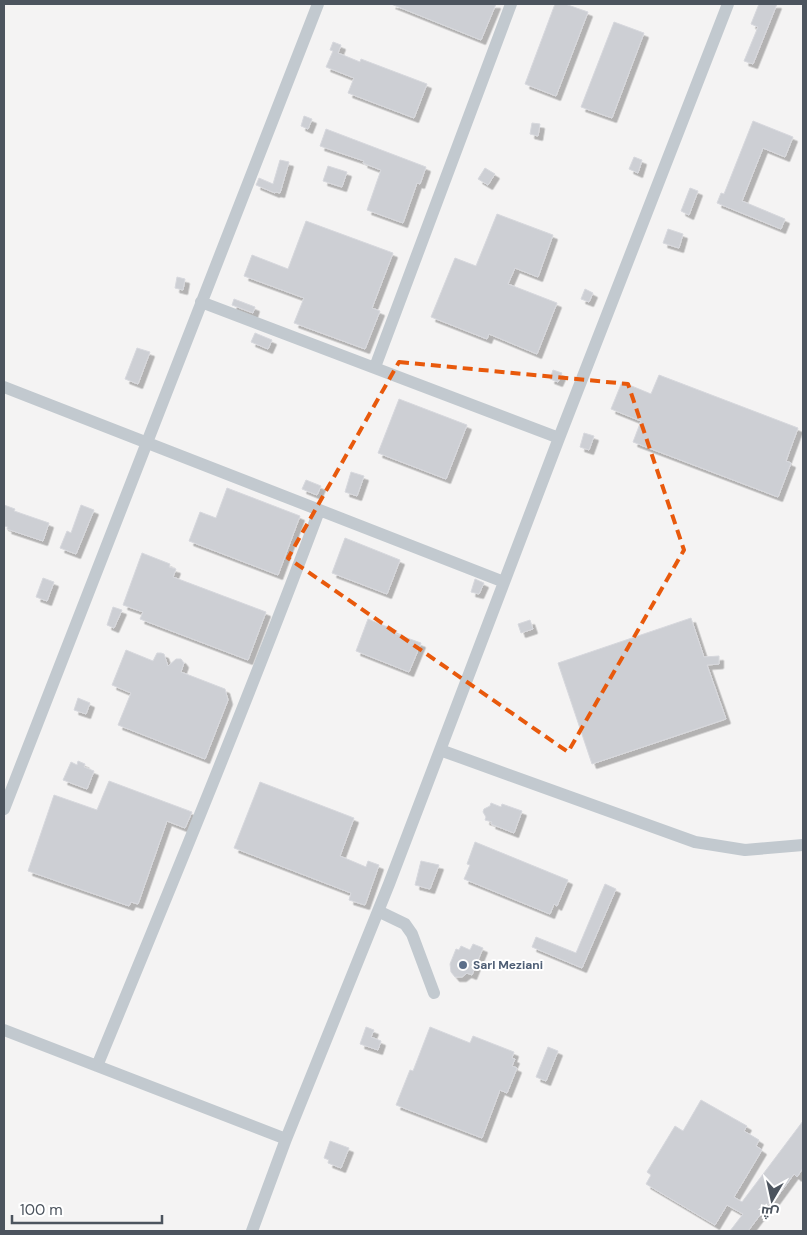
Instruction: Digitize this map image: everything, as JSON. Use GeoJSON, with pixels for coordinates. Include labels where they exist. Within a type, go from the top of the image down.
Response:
{"type":"FeatureCollection","features":[{"type":"Feature","properties":{"kind":"street"},"geometry":{"type":"LineString","coordinates":[[4,809],[318,4]]}},
{"type":"Feature","properties":{"kind":"street"},"geometry":{"type":"LineString","coordinates":[[375,368],[512,4]]}},
{"type":"Feature","properties":{"kind":"street"},"geometry":{"type":"LineString","coordinates":[[252,1231],[286,1139],[378,911],[558,438],[728,4]]}},
{"type":"Feature","properties":{"kind":"street"},"geometry":{"type":"LineString","coordinates":[[201,302],[558,438]]}},
{"type":"Feature","properties":{"kind":"street"},"geometry":{"type":"LineString","coordinates":[[4,387],[504,582]]}},
{"type":"Feature","properties":{"kind":"street"},"geometry":{"type":"LineString","coordinates":[[97,1066],[210,793],[320,511]]}},
{"type":"Feature","properties":{"kind":"street"},"geometry":{"type":"LineString","coordinates":[[440,750],[695,842],[745,850],[803,845]]}},
{"type":"Feature","properties":{"kind":"street"},"geometry":{"type":"LineString","coordinates":[[378,911],[405,924],[412,934],[434,993]]}},
{"type":"Feature","properties":{"kind":"street"},"geometry":{"type":"LineString","coordinates":[[4,1030],[286,1139]]}},
{"type":"Feature","properties":{"kind":"highlighted area"},"geometry":{"type":"Polygon","coordinates":[[[399,362],[628,384],[684,550],[568,752],[288,558],[399,362]]]}},
{"type":"Feature","properties":{"kind":"building"},"geometry":{"type":"Polygon","coordinates":[[[391,4],[496,4],[481,40],[391,4]]]}},
{"type":"Feature","properties":{"kind":"building"},"geometry":{"type":"Polygon","coordinates":[[[555,4],[565,4],[588,12],[556,96],[525,84],[555,4]]]}},
{"type":"Feature","properties":{"kind":"building"},"geometry":{"type":"Polygon","coordinates":[[[759,4],[777,4],[753,64],[744,61],[758,27],[751,24],[759,4]]]}},
{"type":"Feature","properties":{"kind":"building"},"geometry":{"type":"Polygon","coordinates":[[[614,22],[644,33],[612,118],[581,107],[614,22]]]}},
{"type":"Feature","properties":{"kind":"building"},"geometry":{"type":"Polygon","coordinates":[[[333,42],[341,45],[338,53],[360,62],[361,59],[427,84],[414,118],[348,93],[354,78],[326,67],[333,51],[330,50],[333,42]]]}},
{"type":"Feature","properties":{"kind":"building"},"geometry":{"type":"Polygon","coordinates":[[[304,116],[312,119],[308,129],[301,126],[304,116]]]}},
{"type":"Feature","properties":{"kind":"building"},"geometry":{"type":"Polygon","coordinates":[[[753,121],[793,137],[785,157],[763,148],[742,201],[785,219],[781,229],[717,203],[721,193],[724,194],[753,121]]]}},
{"type":"Feature","properties":{"kind":"building"},"geometry":{"type":"Polygon","coordinates":[[[532,123],[540,124],[538,136],[530,134],[532,123]]]}},
{"type":"Feature","properties":{"kind":"building"},"geometry":{"type":"Polygon","coordinates":[[[326,129],[426,167],[420,184],[417,183],[403,223],[367,210],[381,170],[363,163],[364,161],[320,146],[326,129]]]}},
{"type":"Feature","properties":{"kind":"building"},"geometry":{"type":"Polygon","coordinates":[[[634,157],[642,160],[638,173],[629,169],[634,157]]]}},
{"type":"Feature","properties":{"kind":"building"},"geometry":{"type":"Polygon","coordinates":[[[280,160],[289,162],[280,193],[275,193],[256,185],[259,178],[273,184],[280,160]]]}},
{"type":"Feature","properties":{"kind":"building"},"geometry":{"type":"Polygon","coordinates":[[[328,166],[347,172],[342,187],[323,181],[328,166]]]}},
{"type":"Feature","properties":{"kind":"building"},"geometry":{"type":"Polygon","coordinates":[[[485,168],[495,174],[488,185],[478,179],[485,168]]]}},
{"type":"Feature","properties":{"kind":"building"},"geometry":{"type":"Polygon","coordinates":[[[690,188],[698,191],[689,215],[681,211],[690,188]]]}},
{"type":"Feature","properties":{"kind":"building"},"geometry":{"type":"Polygon","coordinates":[[[497,214],[553,235],[538,277],[515,268],[508,284],[557,303],[537,354],[489,334],[487,339],[431,317],[455,258],[476,266],[497,214]]]}},
{"type":"Feature","properties":{"kind":"building"},"geometry":{"type":"Polygon","coordinates":[[[306,221],[393,253],[372,308],[380,311],[365,349],[294,323],[304,298],[244,276],[252,255],[288,269],[306,221]]]}},
{"type":"Feature","properties":{"kind":"building"},"geometry":{"type":"Polygon","coordinates":[[[668,229],[683,234],[679,248],[663,243],[668,229]]]}},
{"type":"Feature","properties":{"kind":"building"},"geometry":{"type":"Polygon","coordinates":[[[177,277],[185,279],[183,290],[175,288],[177,277]]]}},
{"type":"Feature","properties":{"kind":"building"},"geometry":{"type":"Polygon","coordinates":[[[585,289],[593,293],[589,302],[581,299],[585,289]]]}},
{"type":"Feature","properties":{"kind":"building"},"geometry":{"type":"Polygon","coordinates":[[[234,299],[255,307],[253,313],[232,305],[234,299]]]}},
{"type":"Feature","properties":{"kind":"building"},"geometry":{"type":"Polygon","coordinates":[[[255,333],[272,340],[268,349],[251,342],[255,333]]]}},
{"type":"Feature","properties":{"kind":"building"},"geometry":{"type":"Polygon","coordinates":[[[137,348],[150,352],[138,384],[125,379],[137,348]]]}},
{"type":"Feature","properties":{"kind":"building"},"geometry":{"type":"Polygon","coordinates":[[[553,370],[562,373],[558,382],[550,379],[553,370]]]}},
{"type":"Feature","properties":{"kind":"building"},"geometry":{"type":"Polygon","coordinates":[[[659,375],[798,428],[786,461],[791,463],[778,497],[633,442],[641,421],[611,409],[622,382],[651,394],[659,375]]]}},
{"type":"Feature","properties":{"kind":"building"},"geometry":{"type":"Polygon","coordinates":[[[399,399],[467,425],[446,479],[378,453],[399,399]]]}},
{"type":"Feature","properties":{"kind":"building"},"geometry":{"type":"Polygon","coordinates":[[[584,433],[594,436],[589,450],[580,447],[584,433]]]}},
{"type":"Feature","properties":{"kind":"building"},"geometry":{"type":"Polygon","coordinates":[[[351,472],[364,476],[357,496],[345,492],[351,472]]]}},
{"type":"Feature","properties":{"kind":"building"},"geometry":{"type":"Polygon","coordinates":[[[306,480],[321,486],[317,495],[302,489],[306,480]]]}},
{"type":"Feature","properties":{"kind":"building"},"geometry":{"type":"Polygon","coordinates":[[[227,488],[300,516],[278,575],[189,541],[200,512],[216,518],[227,488]]]}},
{"type":"Feature","properties":{"kind":"building"},"geometry":{"type":"Polygon","coordinates":[[[4,505],[15,509],[14,511],[49,523],[43,541],[7,529],[8,527],[4,526],[4,505]]]}},
{"type":"Feature","properties":{"kind":"building"},"geometry":{"type":"Polygon","coordinates":[[[81,505],[94,510],[76,554],[60,548],[67,531],[71,533],[81,505]]]}},
{"type":"Feature","properties":{"kind":"building"},"geometry":{"type":"Polygon","coordinates":[[[345,538],[400,560],[387,594],[332,573],[345,538]]]}},
{"type":"Feature","properties":{"kind":"building"},"geometry":{"type":"Polygon","coordinates":[[[142,553],[170,564],[169,567],[176,569],[173,577],[266,612],[248,660],[140,619],[143,612],[123,605],[142,553]]]}},
{"type":"Feature","properties":{"kind":"building"},"geometry":{"type":"Polygon","coordinates":[[[43,578],[54,582],[47,601],[36,597],[43,578]]]}},
{"type":"Feature","properties":{"kind":"building"},"geometry":{"type":"Polygon","coordinates":[[[475,579],[484,583],[479,594],[471,592],[475,579]]]}},
{"type":"Feature","properties":{"kind":"building"},"geometry":{"type":"Polygon","coordinates":[[[113,607],[122,610],[114,628],[107,625],[113,607]]]}},
{"type":"Feature","properties":{"kind":"building"},"geometry":{"type":"Polygon","coordinates":[[[691,618],[704,657],[719,656],[719,664],[707,665],[726,719],[592,764],[558,663],[691,618]]]}},
{"type":"Feature","properties":{"kind":"building"},"geometry":{"type":"Polygon","coordinates":[[[368,619],[397,631],[396,634],[421,643],[409,672],[356,651],[368,619]]]}},
{"type":"Feature","properties":{"kind":"building"},"geometry":{"type":"Polygon","coordinates":[[[530,620],[533,629],[521,633],[518,624],[530,620]]]}},
{"type":"Feature","properties":{"kind":"building"},"geometry":{"type":"Polygon","coordinates":[[[126,650],[153,661],[157,653],[164,654],[168,666],[176,659],[181,659],[184,663],[181,672],[225,689],[228,700],[205,759],[118,725],[131,693],[112,685],[126,650]]]}},
{"type":"Feature","properties":{"kind":"building"},"geometry":{"type":"Polygon","coordinates":[[[78,698],[90,703],[86,714],[74,710],[78,698]]]}},
{"type":"Feature","properties":{"kind":"building"},"geometry":{"type":"Polygon","coordinates":[[[78,761],[85,764],[84,767],[94,771],[87,789],[63,780],[71,762],[77,765],[78,761]]]}},
{"type":"Feature","properties":{"kind":"building"},"geometry":{"type":"Polygon","coordinates":[[[109,781],[192,812],[185,828],[167,821],[138,904],[131,902],[129,906],[28,871],[54,795],[97,810],[109,781]]]}},
{"type":"Feature","properties":{"kind":"building"},"geometry":{"type":"Polygon","coordinates":[[[260,782],[354,818],[340,856],[366,867],[368,861],[379,865],[365,905],[349,900],[351,893],[234,848],[260,782]]]}},
{"type":"Feature","properties":{"kind":"building"},"geometry":{"type":"Polygon","coordinates":[[[491,803],[501,807],[502,804],[522,811],[514,833],[485,820],[484,809],[490,806],[491,803]]]}},
{"type":"Feature","properties":{"kind":"building"},"geometry":{"type":"Polygon","coordinates":[[[475,842],[568,880],[557,906],[554,904],[550,914],[464,879],[470,865],[467,864],[475,842]]]}},
{"type":"Feature","properties":{"kind":"building"},"geometry":{"type":"Polygon","coordinates":[[[421,861],[439,865],[430,889],[415,885],[421,861]]]}},
{"type":"Feature","properties":{"kind":"building"},"geometry":{"type":"Polygon","coordinates":[[[605,884],[616,889],[582,968],[532,947],[536,937],[576,953],[605,884]]]}},
{"type":"Feature","properties":{"kind":"building"},"geometry":{"type":"Polygon","coordinates":[[[473,944],[483,948],[472,975],[467,973],[462,977],[455,977],[451,972],[450,964],[456,949],[459,950],[461,946],[470,950],[473,944]]]}},
{"type":"Feature","properties":{"kind":"building"},"geometry":{"type":"Polygon","coordinates":[[[366,1027],[374,1030],[371,1037],[381,1041],[378,1050],[360,1044],[366,1027]]]}},
{"type":"Feature","properties":{"kind":"building"},"geometry":{"type":"Polygon","coordinates":[[[430,1027],[470,1043],[473,1036],[514,1052],[512,1058],[515,1059],[512,1066],[517,1068],[507,1093],[500,1090],[482,1138],[396,1105],[410,1070],[413,1071],[430,1027]]]}},
{"type":"Feature","properties":{"kind":"building"},"geometry":{"type":"Polygon","coordinates":[[[548,1047],[558,1051],[546,1081],[536,1077],[548,1047]]]}},
{"type":"Feature","properties":{"kind":"building"},"geometry":{"type":"Polygon","coordinates":[[[701,1100],[747,1126],[744,1131],[759,1140],[756,1146],[762,1150],[734,1197],[742,1202],[803,1121],[803,1168],[797,1177],[794,1174],[775,1200],[773,1198],[748,1231],[730,1231],[743,1214],[727,1205],[715,1225],[646,1184],[651,1175],[647,1172],[675,1126],[683,1131],[701,1100]]]}},
{"type":"Feature","properties":{"kind":"building"},"geometry":{"type":"Polygon","coordinates":[[[330,1141],[349,1148],[341,1168],[328,1163],[329,1160],[324,1158],[330,1141]]]}},
{"type":"Feature","properties":{"kind":"place","name":"Sarl Meziani"},"geometry":{"type":"Point","coordinates":[463,965]}}]}
